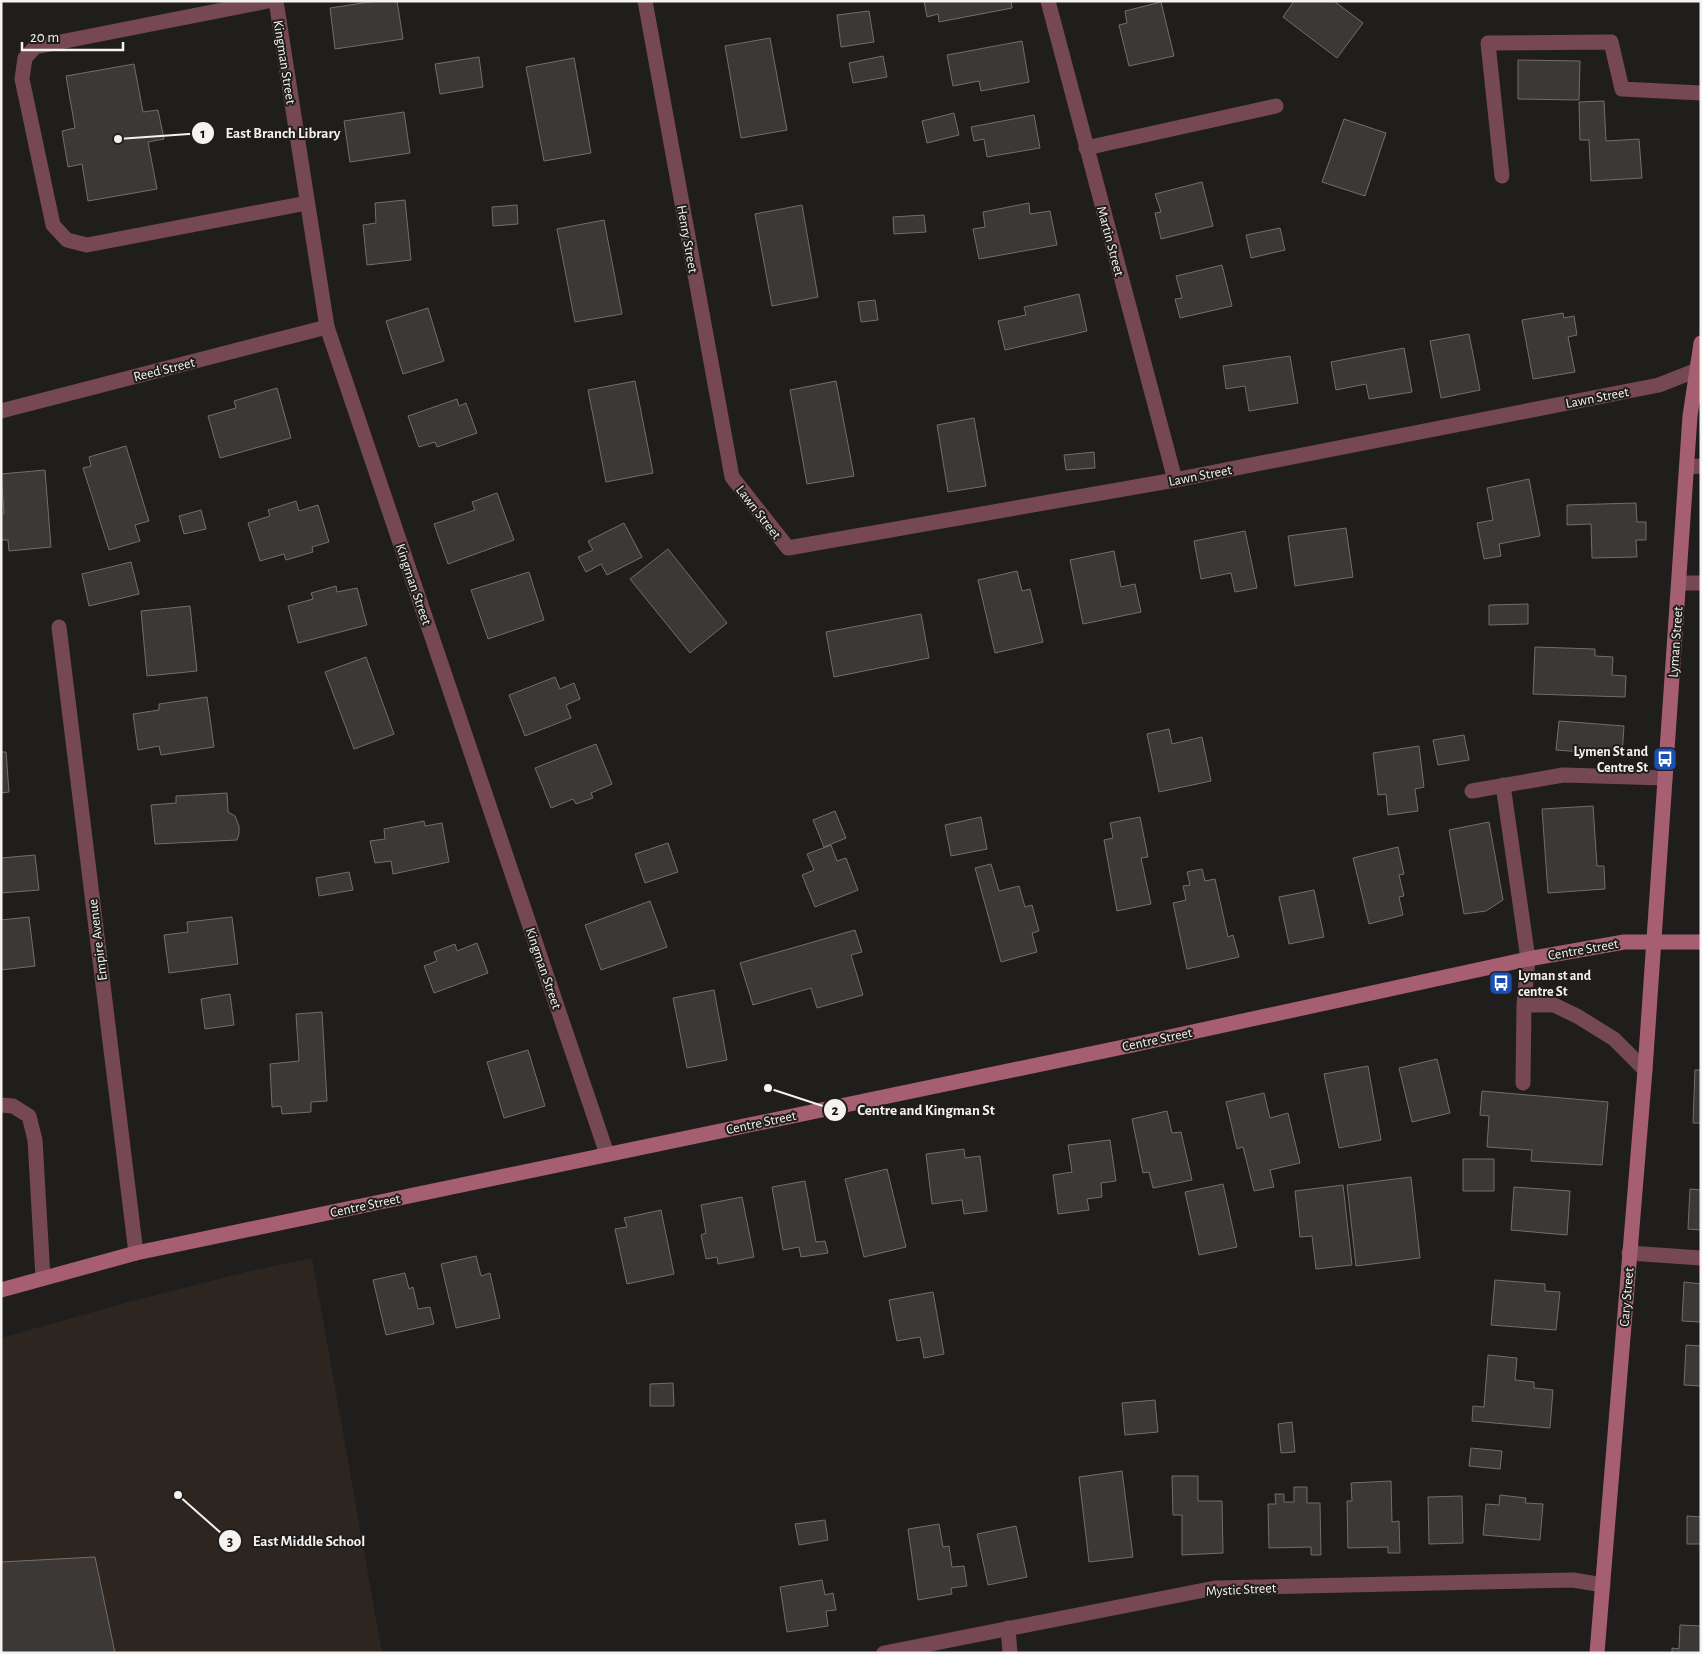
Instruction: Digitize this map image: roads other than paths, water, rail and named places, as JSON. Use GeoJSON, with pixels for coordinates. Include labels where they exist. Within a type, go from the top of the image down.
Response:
{"type":"FeatureCollection","features":[{"type":"Feature","properties":{"kind":"main road","name":"Lyman Street"},"geometry":{"type":"LineString","coordinates":[[1654,942],[1679,583],[1694,466],[1690,416],[1701,342]]}},
{"type":"Feature","properties":{"kind":"main road","name":"Centre Street"},"geometry":{"type":"LineString","coordinates":[[1,1290],[136,1253],[1128,1046],[1528,959],[1624,942],[1701,942]]}},
{"type":"Feature","properties":{"kind":"main road","name":"Cary Street"},"geometry":{"type":"LineString","coordinates":[[1598,1653],[1654,942]]}},
{"type":"Feature","properties":{"kind":"street"},"geometry":{"type":"LineString","coordinates":[[268,1],[35,47],[24,58],[22,79],[54,225],[67,240],[87,245],[307,203]]}},
{"type":"Feature","properties":{"kind":"street","name":"Kingman Street"},"geometry":{"type":"LineString","coordinates":[[276,1],[327,328],[607,1154]]}},
{"type":"Feature","properties":{"kind":"street","name":"Henry Street"},"geometry":{"type":"LineString","coordinates":[[644,1],[732,477]]}},
{"type":"Feature","properties":{"kind":"street","name":"Martin Street"},"geometry":{"type":"LineString","coordinates":[[1048,1],[1175,480]]}},
{"type":"Feature","properties":{"kind":"street"},"geometry":{"type":"LineString","coordinates":[[1502,176],[1488,43],[1610,42],[1622,88],[1701,93]]}},
{"type":"Feature","properties":{"kind":"street"},"geometry":{"type":"LineString","coordinates":[[1086,148],[1276,106]]}},
{"type":"Feature","properties":{"kind":"street","name":"Reed Street"},"geometry":{"type":"LineString","coordinates":[[1,411],[327,328]]}},
{"type":"Feature","properties":{"kind":"street","name":"Lawn Street"},"geometry":{"type":"LineString","coordinates":[[732,477],[788,548],[1175,480],[1659,385],[1697,370]]}},
{"type":"Feature","properties":{"kind":"street"},"geometry":{"type":"LineString","coordinates":[[1679,583],[1701,583]]}},
{"type":"Feature","properties":{"kind":"street","name":"Empire Avenue"},"geometry":{"type":"LineString","coordinates":[[59,627],[136,1253]]}},
{"type":"Feature","properties":{"kind":"street"},"geometry":{"type":"LineString","coordinates":[[1472,791],[1563,774],[1665,778]]}},
{"type":"Feature","properties":{"kind":"street"},"geometry":{"type":"LineString","coordinates":[[1503,785],[1528,959],[1524,1005],[1523,1083]]}},
{"type":"Feature","properties":{"kind":"street"},"geometry":{"type":"LineString","coordinates":[[1524,1005],[1554,1005],[1577,1016],[1614,1039],[1645,1070]]}},
{"type":"Feature","properties":{"kind":"street"},"geometry":{"type":"LineString","coordinates":[[1,1105],[13,1106],[29,1116],[36,1140],[43,1278]]}},
{"type":"Feature","properties":{"kind":"street"},"geometry":{"type":"LineString","coordinates":[[1629,1253],[1701,1258]]}},
{"type":"Feature","properties":{"kind":"street","name":"Mystic Street"},"geometry":{"type":"LineString","coordinates":[[884,1653],[1216,1588],[1573,1580],[1602,1586]]}},
{"type":"Feature","properties":{"kind":"street"},"geometry":{"type":"LineString","coordinates":[[1008,1628],[1010,1653]]}},
{"type":"Feature","properties":{"kind":"place","name":"East Branch Library"},"geometry":{"type":"Point","coordinates":[118,139]}},
{"type":"Feature","properties":{"kind":"place","name":"Lymen St and Centre St"},"geometry":{"type":"Point","coordinates":[1665,759]}},
{"type":"Feature","properties":{"kind":"place","name":"Lyman st and centre St"},"geometry":{"type":"Point","coordinates":[1501,983]}},
{"type":"Feature","properties":{"kind":"place","name":"Centre and Kingman St"},"geometry":{"type":"Point","coordinates":[768,1088]}},
{"type":"Feature","properties":{"kind":"place","name":"East Middle School"},"geometry":{"type":"Point","coordinates":[178,1495]}}]}
